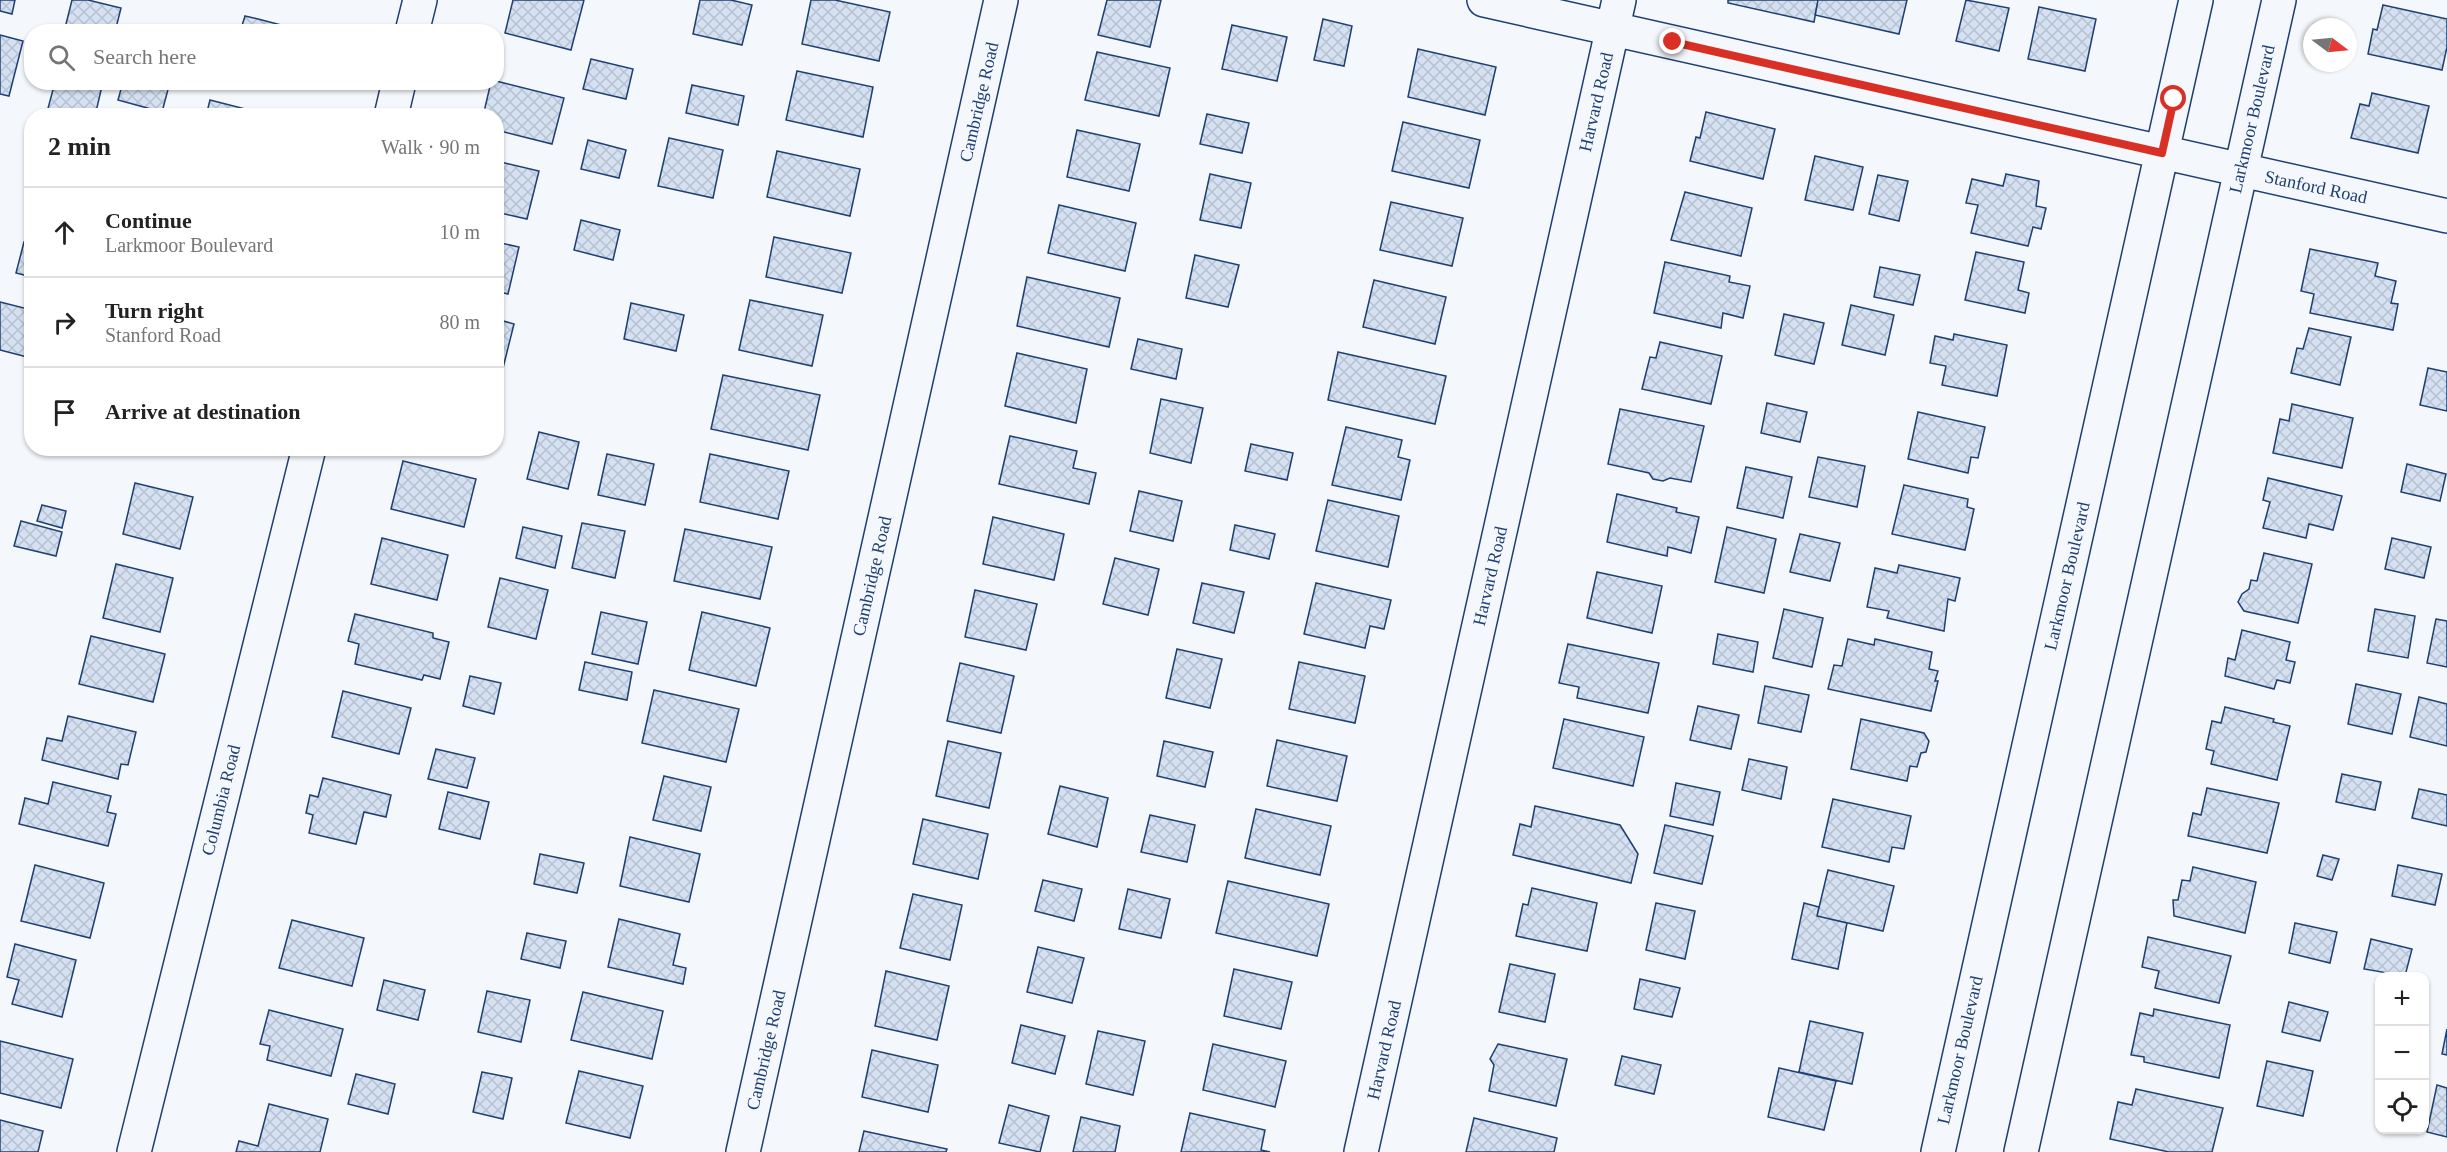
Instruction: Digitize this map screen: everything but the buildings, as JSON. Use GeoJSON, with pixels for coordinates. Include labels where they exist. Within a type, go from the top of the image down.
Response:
{"type":"FeatureCollection","features":[{"type":"Feature","properties":{"kind":"street"},"geometry":{"type":"LineString","coordinates":[[414,24],[420,0]]}},
{"type":"Feature","properties":{"kind":"street","name":"Cambridge Road"},"geometry":{"type":"LineString","coordinates":[[743,1152],[1001,0]]}},
{"type":"Feature","properties":{"kind":"street","name":"Stanford Road"},"geometry":{"type":"LineString","coordinates":[[1484,0],[1616,14],[2162,153],[2447,216]]}},
{"type":"Feature","properties":{"kind":"street","name":"Larkmoor Boulevard"},"geometry":{"type":"LineString","coordinates":[[1938,1152],[2196,0]]}},
{"type":"Feature","properties":{"kind":"street","name":"Larkmoor Boulevard"},"geometry":{"type":"LineString","coordinates":[[2021,1152],[2279,0]]}},
{"type":"Feature","properties":{"kind":"street","name":"Harvard Road"},"geometry":{"type":"LineString","coordinates":[[1361,1152],[1616,14]]}},
{"type":"Feature","properties":{"kind":"street"},"geometry":{"type":"LineString","coordinates":[[393,108],[397,90]]}},
{"type":"Feature","properties":{"kind":"street","name":"Columbia Road"},"geometry":{"type":"LineString","coordinates":[[134,1152],[307,456]]}},
{"type":"Feature","properties":{"kind":"route"},"geometry":{"type":"LineString","coordinates":[[1673,42],[2162,153],[2174,99]]}}]}
